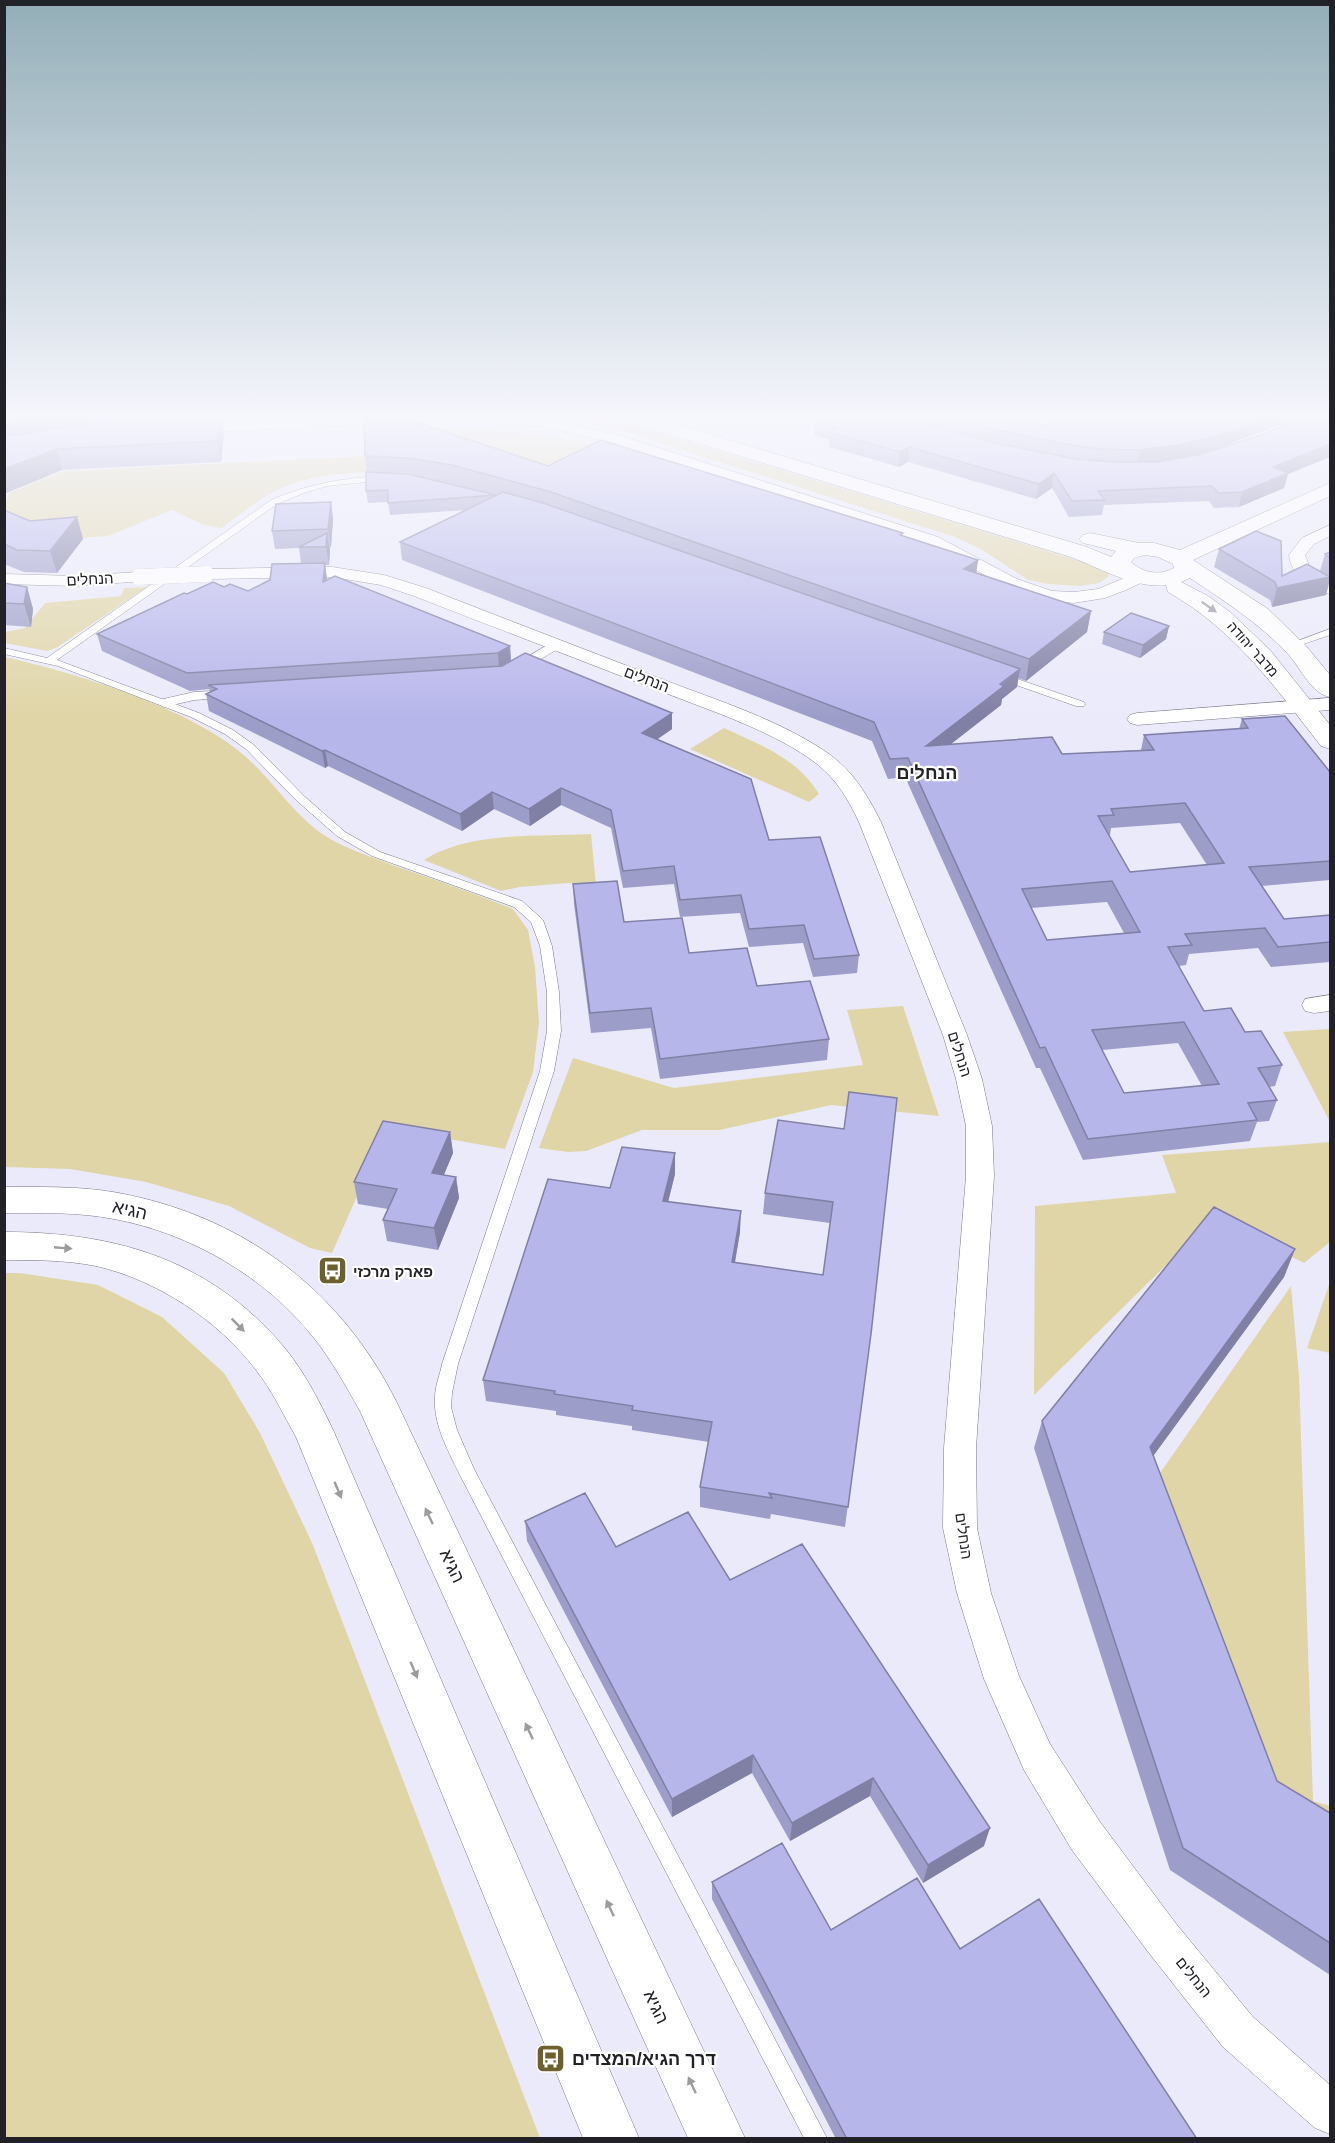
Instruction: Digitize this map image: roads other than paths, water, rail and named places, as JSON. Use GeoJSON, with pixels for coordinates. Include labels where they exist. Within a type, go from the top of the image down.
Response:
{"type":"FeatureCollection","features":[{"type":"Feature","properties":{"kind":"street"},"geometry":{"type":"LineString","coordinates":[[863,518],[960,551],[1026,591],[1054,596],[1081,597],[1101,594],[1141,575],[1179,576],[1184,572],[1183,562],[1272,518]]}},
{"type":"Feature","properties":{"kind":"street","name":"מדבר יהודה"},"geometry":{"type":"LineString","coordinates":[[967,518],[1079,552],[1200,600],[1227,620],[1260,654],[1330,741]]}},
{"type":"Feature","properties":{"kind":"street"},"geometry":{"type":"LineString","coordinates":[[1019,518],[1096,541],[1141,550]]}},
{"type":"Feature","properties":{"kind":"street"},"geometry":{"type":"LineString","coordinates":[[1330,530],[1308,541],[1297,555],[1297,563],[1330,589]]}},
{"type":"Feature","properties":{"kind":"street"},"geometry":{"type":"LineString","coordinates":[[1141,550],[1124,554],[1120,559],[1141,575]]}},
{"type":"Feature","properties":{"kind":"street","name":"מדבר יהודה"},"geometry":{"type":"LineString","coordinates":[[1141,550],[1166,552],[1249,605],[1292,645],[1330,690]]}},
{"type":"Feature","properties":{"kind":"street","name":"הנחלים"},"geometry":{"type":"LineString","coordinates":[[4,579],[75,581],[313,571],[359,575],[420,592],[723,709],[788,738],[823,759],[843,777],[857,796],[870,822],[955,1035],[969,1079],[979,1126],[980,1176],[960,1448],[960,1528],[974,1593],[1002,1679],[1037,1757],[1086,1836],[1163,1939],[1238,2032],[1330,2113]]}},
{"type":"Feature","properties":{"kind":"street"},"geometry":{"type":"LineString","coordinates":[[503,676],[556,644]]}},
{"type":"Feature","properties":{"kind":"street"},"geometry":{"type":"LineString","coordinates":[[164,703],[194,696],[241,693]]}},
{"type":"Feature","properties":{"kind":"street"},"geometry":{"type":"LineString","coordinates":[[1137,720],[1330,704]]}},
{"type":"Feature","properties":{"kind":"street","name":"הגיא"},"geometry":{"type":"LineString","coordinates":[[4,1200],[88,1202],[126,1208],[168,1220],[205,1234],[248,1257],[284,1282],[320,1317],[345,1351],[377,1403],[717,2139]]}},
{"type":"Feature","properties":{"kind":"street"},"geometry":{"type":"LineString","coordinates":[[4,1245],[96,1252],[164,1276],[233,1319],[264,1351],[285,1381],[314,1432],[611,2139]]}},
{"type":"Feature","properties":{"kind":"lane"},"geometry":{"type":"LineString","coordinates":[[49,661],[251,518]]}},
{"type":"Feature","properties":{"kind":"lane"},"geometry":{"type":"LineString","coordinates":[[1292,645],[1330,632]]}},
{"type":"Feature","properties":{"kind":"lane"},"geometry":{"type":"LineString","coordinates":[[4,651],[49,661],[164,703],[229,732],[250,747],[300,798],[341,834],[376,854],[518,904],[537,920],[546,946],[553,992],[554,1031],[547,1071],[450,1364],[443,1399],[448,1423],[457,1452],[816,2139]]}},
{"type":"Feature","properties":{"kind":"lane"},"geometry":{"type":"LineString","coordinates":[[992,672],[1080,704]]}},
{"type":"Feature","properties":{"kind":"place","name":"פארק מרכזי"},"geometry":{"type":"Point","coordinates":[332,1271]}},
{"type":"Feature","properties":{"kind":"place","name":"דרך הגיא/המצדים"},"geometry":{"type":"Point","coordinates":[551,2059]}},
{"type":"Feature","properties":{"kind":"district","name":"הנחלים"},"geometry":{"type":"Point","coordinates":[927,773]}}]}
